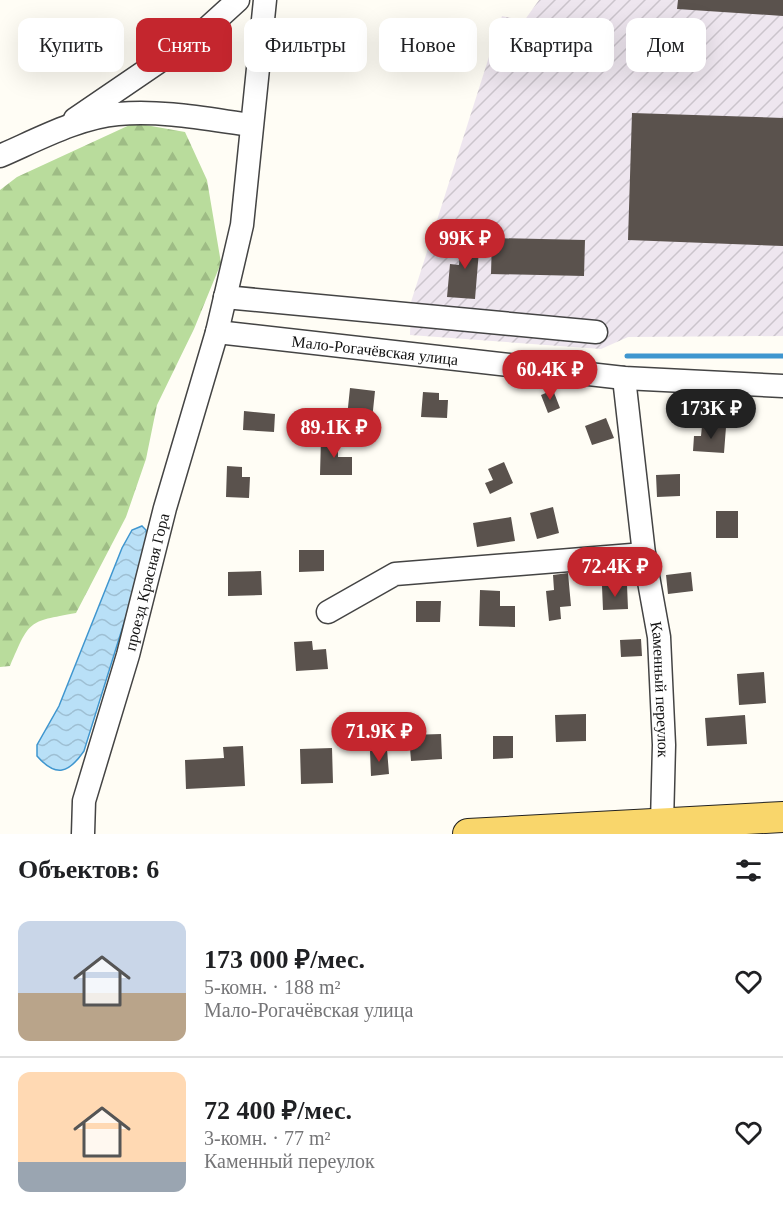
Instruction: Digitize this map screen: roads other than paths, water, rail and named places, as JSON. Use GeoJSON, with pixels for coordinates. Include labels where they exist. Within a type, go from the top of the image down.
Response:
{"type":"FeatureCollection","features":[{"type":"Feature","properties":{"kind":"main road"},"geometry":{"type":"LineString","coordinates":[[468,834],[613,830],[662,823],[783,817]]}},
{"type":"Feature","properties":{"kind":"street"},"geometry":{"type":"LineString","coordinates":[[59,130],[204,31],[238,0]]}},
{"type":"Feature","properties":{"kind":"street","name":"проезд Красная Гора"},"geometry":{"type":"LineString","coordinates":[[83,834],[84,801],[128,655],[165,508],[217,332],[242,225],[265,0]]}},
{"type":"Feature","properties":{"kind":"street"},"geometry":{"type":"LineString","coordinates":[[0,156],[59,130],[115,114],[155,112],[251,125]]}},
{"type":"Feature","properties":{"kind":"street"},"geometry":{"type":"LineString","coordinates":[[225,297],[596,332]]}},
{"type":"Feature","properties":{"kind":"street","name":"Мало-Рогачёвская улица"},"geometry":{"type":"LineString","coordinates":[[217,332],[624,378],[783,386]]}},
{"type":"Feature","properties":{"kind":"street","name":"Каменный переулок"},"geometry":{"type":"LineString","coordinates":[[624,378],[644,554],[659,637],[664,745],[662,823]]}},
{"type":"Feature","properties":{"kind":"street"},"geometry":{"type":"LineString","coordinates":[[328,612],[395,574],[644,554]]}},
{"type":"Feature","properties":{"kind":"water"},"geometry":{"type":"Polygon","coordinates":[[[142,526],[146,530],[148,546],[84,751],[68,768],[56,770],[50,768],[37,756],[37,745],[59,706],[122,548],[132,530],[142,526]]]}},
{"type":"Feature","properties":{"kind":"waterway"},"geometry":{"type":"LineString","coordinates":[[627,356],[783,356]]}}]}
